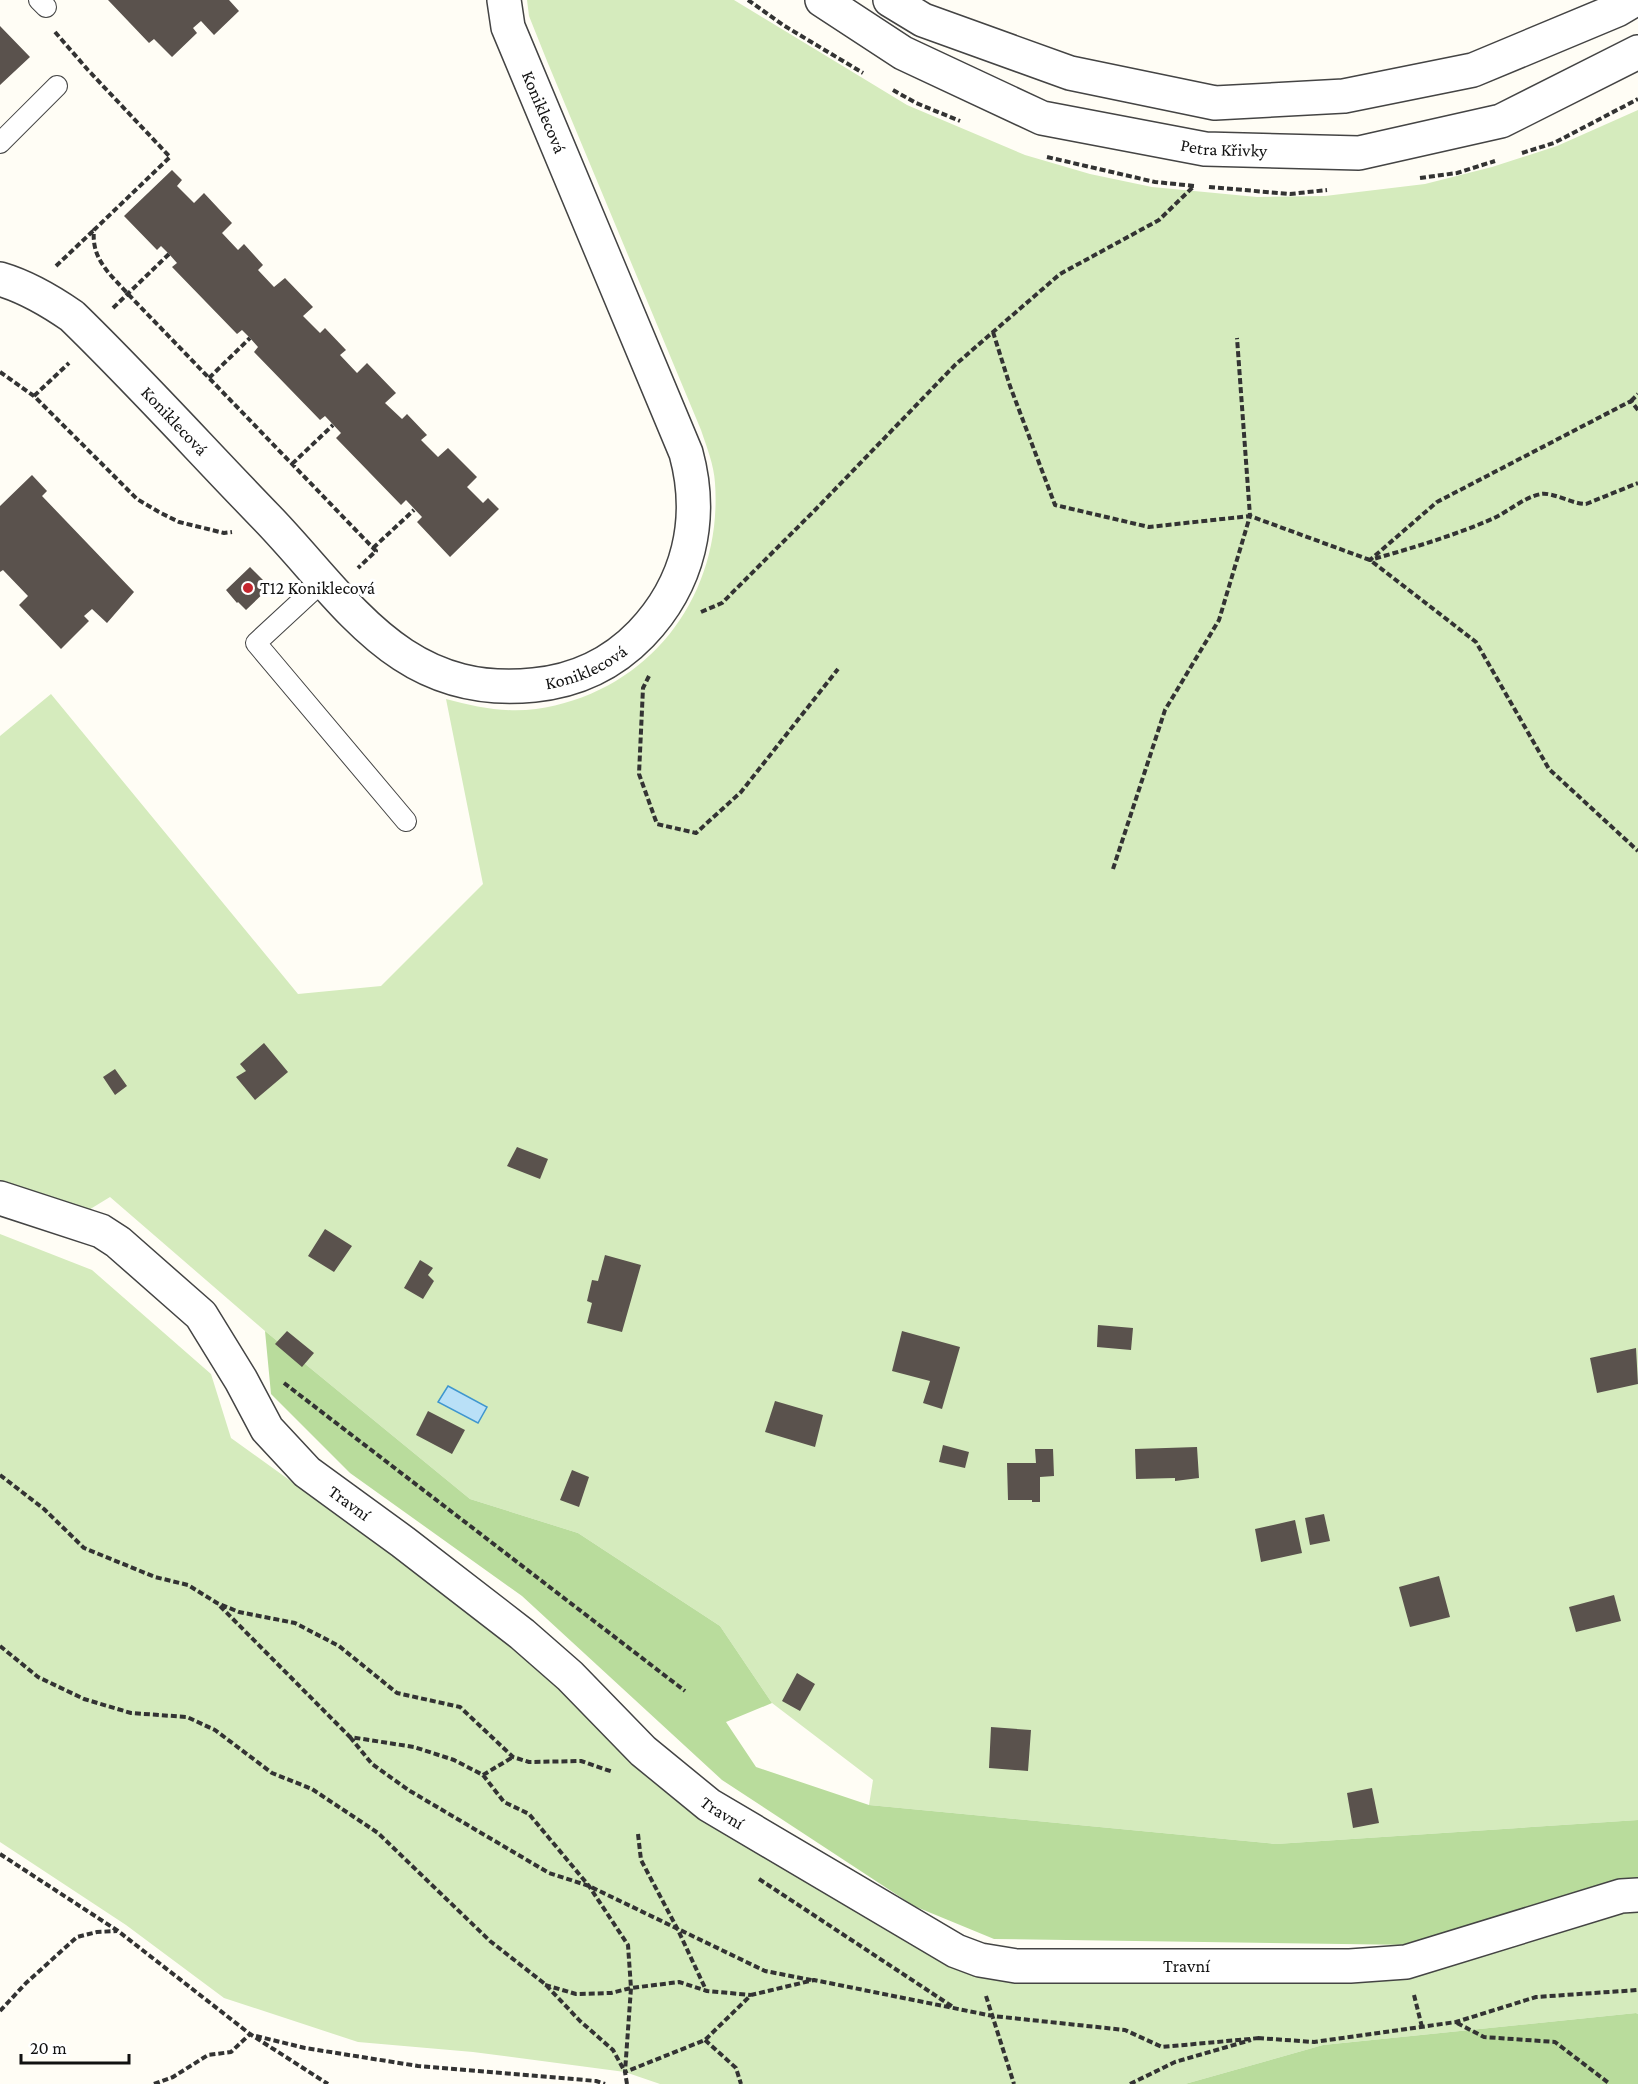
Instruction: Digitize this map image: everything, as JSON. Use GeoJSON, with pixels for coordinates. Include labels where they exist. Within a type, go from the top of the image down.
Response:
{"type":"FeatureCollection","features":[{"type":"Feature","properties":{"kind":"street","name":"Koniklecová"},"geometry":{"type":"LineString","coordinates":[[0,279],[19,284],[49,299],[72,316],[291,543],[323,581],[372,632],[397,652],[423,668],[468,683],[509,688],[555,683],[589,671],[617,655],[641,634],[661,609],[686,559],[693,530],[695,500],[686,453],[508,27],[504,0]]}},
{"type":"Feature","properties":{"kind":"street","name":"Petra Křivky"},"geometry":{"type":"LineString","coordinates":[[822,0],[903,53],[1042,118],[1205,148],[1359,153],[1501,121],[1638,52]]}},
{"type":"Feature","properties":{"kind":"street"},"geometry":{"type":"LineString","coordinates":[[890,0],[923,20],[1070,73],[1215,103],[1344,96],[1473,70],[1617,10],[1634,0]]}},
{"type":"Feature","properties":{"kind":"street","name":"Travní"},"geometry":{"type":"LineString","coordinates":[[0,1198],[101,1231],[118,1242],[201,1316],[241,1380],[267,1429],[307,1472],[403,1542],[522,1634],[570,1676],[643,1751],[709,1805],[956,1951],[980,1960],[1016,1966],[1350,1966],[1406,1962],[1621,1896],[1638,1895]]}},
{"type":"Feature","properties":{"kind":"lane"},"geometry":{"type":"LineString","coordinates":[[0,143],[57,86]]}},
{"type":"Feature","properties":{"kind":"lane"},"geometry":{"type":"LineString","coordinates":[[323,581],[256,643],[406,821]]}},
{"type":"Feature","properties":{"kind":"path"},"geometry":{"type":"LineString","coordinates":[[49,273],[170,157],[64,42]]}},
{"type":"Feature","properties":{"kind":"path"},"geometry":{"type":"LineString","coordinates":[[692,616],[722,603],[825,501],[955,365],[1060,274],[1159,220],[1194,186]]}},
{"type":"Feature","properties":{"kind":"path"},"geometry":{"type":"LineString","coordinates":[[94,230],[93,243],[99,258],[128,294],[376,551],[355,571]]}},
{"type":"Feature","properties":{"kind":"path"},"geometry":{"type":"LineString","coordinates":[[105,315],[169,254]]}},
{"type":"Feature","properties":{"kind":"path"},"geometry":{"type":"LineString","coordinates":[[993,332],[1010,386],[1055,506],[1149,527],[1250,516],[1370,560],[1476,642],[1549,769],[1638,851]]}},
{"type":"Feature","properties":{"kind":"path"},"geometry":{"type":"LineString","coordinates":[[1113,868],[1165,710],[1220,620],[1250,516],[1237,338]]}},
{"type":"Feature","properties":{"kind":"path"},"geometry":{"type":"LineString","coordinates":[[209,378],[250,339]]}},
{"type":"Feature","properties":{"kind":"path"},"geometry":{"type":"LineString","coordinates":[[34,396],[64,368]]}},
{"type":"Feature","properties":{"kind":"path"},"geometry":{"type":"LineString","coordinates":[[0,372],[34,396],[137,499],[179,522],[224,533],[237,531]]}},
{"type":"Feature","properties":{"kind":"path"},"geometry":{"type":"LineString","coordinates":[[1370,560],[1437,501],[1631,400],[1638,394]]}},
{"type":"Feature","properties":{"kind":"path"},"geometry":{"type":"LineString","coordinates":[[1631,400],[1638,410]]}},
{"type":"Feature","properties":{"kind":"path"},"geometry":{"type":"LineString","coordinates":[[292,464],[333,425]]}},
{"type":"Feature","properties":{"kind":"path"},"geometry":{"type":"LineString","coordinates":[[1370,560],[1441,539],[1495,518],[1543,493],[1577,504],[1586,504],[1638,483]]}},
{"type":"Feature","properties":{"kind":"path"},"geometry":{"type":"LineString","coordinates":[[373,548],[414,510]]}},
{"type":"Feature","properties":{"kind":"path"},"geometry":{"type":"LineString","coordinates":[[653,667],[644,688],[639,774],[657,824],[696,833],[741,792],[838,669]]}},
{"type":"Feature","properties":{"kind":"path"},"geometry":{"type":"LineString","coordinates":[[241,1380],[274,1375],[685,1691]]}},
{"type":"Feature","properties":{"kind":"path"},"geometry":{"type":"LineString","coordinates":[[0,1475],[44,1509],[84,1548],[155,1577],[188,1585],[217,1603],[239,1612],[295,1623],[339,1646],[397,1693],[460,1707],[513,1757],[529,1762],[581,1761],[620,1775]]}},
{"type":"Feature","properties":{"kind":"path"},"geometry":{"type":"LineString","coordinates":[[217,1603],[350,1737],[372,1764],[410,1791],[549,1873],[589,1886],[765,1971],[993,2016],[1125,2030],[1162,2047],[1260,2038],[1314,2042],[1456,2022],[1536,1997],[1638,1990]]}},
{"type":"Feature","properties":{"kind":"path"},"geometry":{"type":"LineString","coordinates":[[0,1646],[38,1677],[84,1699],[131,1713],[187,1717],[215,1730],[272,1773],[312,1789],[378,1833],[490,1941],[544,1984],[580,2021],[613,2050],[625,2072]]}},
{"type":"Feature","properties":{"kind":"path"},"geometry":{"type":"LineString","coordinates":[[350,1737],[414,1747],[454,1760],[483,1775],[504,1802],[529,1814],[589,1886],[628,1945],[631,1988],[625,2072],[627,2084]]}},
{"type":"Feature","properties":{"kind":"path"},"geometry":{"type":"LineString","coordinates":[[483,1775],[513,1757]]}},
{"type":"Feature","properties":{"kind":"path"},"geometry":{"type":"LineString","coordinates":[[638,1834],[641,1860],[707,1991]]}},
{"type":"Feature","properties":{"kind":"path"},"geometry":{"type":"LineString","coordinates":[[0,1854],[118,1931],[250,2034],[328,2084]]}},
{"type":"Feature","properties":{"kind":"path"},"geometry":{"type":"LineString","coordinates":[[753,1875],[953,2007]]}},
{"type":"Feature","properties":{"kind":"path"},"geometry":{"type":"LineString","coordinates":[[0,2011],[26,1983],[77,1937],[97,1932],[118,1931]]}},
{"type":"Feature","properties":{"kind":"path"},"geometry":{"type":"LineString","coordinates":[[544,1984],[576,1994],[611,1993],[679,1982],[707,1991],[751,1995],[814,1980]]}},
{"type":"Feature","properties":{"kind":"path"},"geometry":{"type":"LineString","coordinates":[[625,2072],[705,2040],[751,1995]]}},
{"type":"Feature","properties":{"kind":"path"},"geometry":{"type":"LineString","coordinates":[[993,2016],[1014,2084]]}},
{"type":"Feature","properties":{"kind":"path"},"geometry":{"type":"LineString","coordinates":[[1456,2022],[1484,2037],[1555,2042],[1610,2084]]}},
{"type":"Feature","properties":{"kind":"path"},"geometry":{"type":"LineString","coordinates":[[154,2084],[173,2076],[208,2055],[231,2052],[250,2034]]}},
{"type":"Feature","properties":{"kind":"path"},"geometry":{"type":"LineString","coordinates":[[250,2034],[305,2048],[418,2066],[596,2081],[605,2084]]}},
{"type":"Feature","properties":{"kind":"path"},"geometry":{"type":"LineString","coordinates":[[1130,2084],[1175,2062],[1260,2038]]}},
{"type":"Feature","properties":{"kind":"path"},"geometry":{"type":"LineString","coordinates":[[705,2040],[736,2068],[741,2084]]}},
{"type":"Feature","properties":{"kind":"green space"},"geometry":{"type":"Polygon","coordinates":[[[527,0],[734,0],[907,105],[1025,155],[1090,174],[1152,187],[1257,197],[1325,196],[1425,184],[1492,167],[1557,146],[1638,110],[1638,1820],[1276,1844],[869,1805],[873,1780],[772,1703],[720,1626],[578,1533],[470,1499],[265,1331],[110,1197],[74,1219],[0,1189],[0,736],[51,694],[298,994],[381,986],[483,884],[446,699],[479,707],[513,710],[536,709],[576,699],[613,683],[644,660],[671,632],[692,600],[706,564],[714,524],[715,483],[712,463],[701,430],[529,16],[527,0]]]}},
{"type":"Feature","properties":{"kind":"green space"},"geometry":{"type":"Polygon","coordinates":[[[0,1234],[92,1270],[211,1374],[231,1438],[545,1664],[706,1815],[980,1978],[1409,1974],[1638,1904],[1638,2014],[1323,2045],[1185,2084],[660,2084],[625,2072],[473,2052],[358,2042],[224,1998],[126,1925],[0,1842],[0,1234]]]}},
{"type":"Feature","properties":{"kind":"green space"},"geometry":{"type":"Polygon","coordinates":[[[265,1331],[470,1499],[578,1533],[720,1626],[772,1703],[726,1722],[756,1767],[869,1805],[1276,1844],[1638,1820],[1638,1885],[1414,1945],[994,1939],[914,1906],[722,1780],[522,1596],[350,1473],[271,1394],[265,1331]]]}},
{"type":"Feature","properties":{"kind":"green space"},"geometry":{"type":"Polygon","coordinates":[[[1638,2014],[1638,2084],[1185,2084],[1323,2045],[1638,2014]]]}},
{"type":"Feature","properties":{"kind":"water"},"geometry":{"type":"Polygon","coordinates":[[[448,1386],[487,1407],[478,1423],[438,1402],[448,1386]]]}},
{"type":"Feature","properties":{"kind":"building"},"geometry":{"type":"Polygon","coordinates":[[[108,0],[229,0],[239,11],[214,35],[201,21],[193,28],[197,33],[172,57],[154,39],[149,43],[108,0]]]}},
{"type":"Feature","properties":{"kind":"building"},"geometry":{"type":"Polygon","coordinates":[[[0,26],[30,57],[0,85],[0,26]]]}},
{"type":"Feature","properties":{"kind":"building"},"geometry":{"type":"Polygon","coordinates":[[[172,170],[182,180],[177,186],[194,203],[204,193],[232,223],[222,233],[238,250],[244,244],[263,265],[258,270],[274,287],[285,278],[313,307],[303,316],[320,333],[325,328],[346,350],[340,355],[357,373],[367,363],[396,393],[385,403],[402,419],[407,414],[427,435],[421,440],[438,457],[448,448],[477,477],[467,487],[483,503],[488,498],[499,509],[450,557],[417,522],[422,517],[406,500],[401,505],[336,438],[341,433],[325,416],[320,420],[254,352],[258,347],[250,338],[242,330],[237,334],[172,267],[177,263],[169,254],[161,246],[157,250],[124,216],[172,170]]]}},
{"type":"Feature","properties":{"kind":"building"},"geometry":{"type":"Polygon","coordinates":[[[32,475],[47,491],[42,496],[134,592],[107,623],[92,609],[84,616],[89,621],[61,649],[19,605],[28,596],[3,570],[0,572],[0,506],[32,475]]]}},
{"type":"Feature","properties":{"kind":"building","name":"T12 Koniklecová"},"geometry":{"type":"Polygon","coordinates":[[[250,567],[270,587],[246,610],[226,590],[250,567]]]}},
{"type":"Feature","properties":{"kind":"building"},"geometry":{"type":"Polygon","coordinates":[[[264,1043],[288,1072],[255,1100],[236,1077],[246,1071],[240,1064],[264,1043]]]}},
{"type":"Feature","properties":{"kind":"building"},"geometry":{"type":"Polygon","coordinates":[[[115,1069],[127,1086],[115,1095],[103,1077],[115,1069]]]}},
{"type":"Feature","properties":{"kind":"building"},"geometry":{"type":"Polygon","coordinates":[[[517,1147],[548,1159],[540,1179],[507,1166],[517,1147]]]}},
{"type":"Feature","properties":{"kind":"building"},"geometry":{"type":"Polygon","coordinates":[[[325,1229],[352,1246],[334,1272],[308,1256],[325,1229]]]}},
{"type":"Feature","properties":{"kind":"building"},"geometry":{"type":"Polygon","coordinates":[[[605,1255],[641,1265],[622,1332],[587,1323],[592,1303],[587,1301],[592,1280],[598,1281],[605,1255]]]}},
{"type":"Feature","properties":{"kind":"building"},"geometry":{"type":"Polygon","coordinates":[[[420,1260],[433,1268],[428,1275],[434,1281],[423,1299],[404,1288],[420,1260]]]}},
{"type":"Feature","properties":{"kind":"building"},"geometry":{"type":"Polygon","coordinates":[[[1098,1325],[1133,1328],[1131,1350],[1097,1347],[1098,1325]]]}},
{"type":"Feature","properties":{"kind":"building"},"geometry":{"type":"Polygon","coordinates":[[[287,1331],[314,1353],[302,1367],[275,1344],[287,1331]]]}},
{"type":"Feature","properties":{"kind":"building"},"geometry":{"type":"Polygon","coordinates":[[[902,1331],[960,1347],[942,1409],[923,1403],[930,1381],[892,1371],[902,1331]]]}},
{"type":"Feature","properties":{"kind":"building"},"geometry":{"type":"Polygon","coordinates":[[[1636,1348],[1638,1384],[1597,1393],[1590,1358],[1636,1348]]]}},
{"type":"Feature","properties":{"kind":"building"},"geometry":{"type":"Polygon","coordinates":[[[775,1401],[823,1415],[815,1447],[765,1432],[775,1401]]]}},
{"type":"Feature","properties":{"kind":"building"},"geometry":{"type":"Polygon","coordinates":[[[428,1411],[465,1430],[452,1454],[416,1435],[428,1411]]]}},
{"type":"Feature","properties":{"kind":"building"},"geometry":{"type":"Polygon","coordinates":[[[943,1445],[969,1452],[965,1468],[939,1462],[943,1445]]]}},
{"type":"Feature","properties":{"kind":"building"},"geometry":{"type":"Polygon","coordinates":[[[1197,1447],[1199,1478],[1175,1481],[1175,1478],[1136,1479],[1135,1449],[1197,1447]]]}},
{"type":"Feature","properties":{"kind":"building"},"geometry":{"type":"Polygon","coordinates":[[[1035,1449],[1053,1449],[1054,1476],[1040,1477],[1040,1502],[1008,1500],[1007,1463],[1036,1463],[1035,1449]]]}},
{"type":"Feature","properties":{"kind":"building"},"geometry":{"type":"Polygon","coordinates":[[[572,1470],[589,1477],[579,1507],[560,1500],[572,1470]]]}},
{"type":"Feature","properties":{"kind":"building"},"geometry":{"type":"Polygon","coordinates":[[[1324,1514],[1330,1541],[1310,1545],[1305,1518],[1324,1514]]]}},
{"type":"Feature","properties":{"kind":"building"},"geometry":{"type":"Polygon","coordinates":[[[1295,1520],[1302,1553],[1261,1562],[1255,1529],[1295,1520]]]}},
{"type":"Feature","properties":{"kind":"building"},"geometry":{"type":"Polygon","coordinates":[[[1439,1576],[1450,1617],[1410,1627],[1399,1587],[1439,1576]]]}},
{"type":"Feature","properties":{"kind":"building"},"geometry":{"type":"Polygon","coordinates":[[[1614,1595],[1621,1621],[1576,1632],[1569,1607],[1614,1595]]]}},
{"type":"Feature","properties":{"kind":"building"},"geometry":{"type":"Polygon","coordinates":[[[797,1673],[815,1684],[800,1711],[782,1701],[797,1673]]]}},
{"type":"Feature","properties":{"kind":"building"},"geometry":{"type":"Polygon","coordinates":[[[991,1727],[1031,1730],[1028,1771],[989,1768],[991,1727]]]}},
{"type":"Feature","properties":{"kind":"building"},"geometry":{"type":"Polygon","coordinates":[[[1372,1788],[1379,1823],[1353,1828],[1347,1793],[1372,1788]]]}},
{"type":"Feature","properties":{"kind":"place","name":"T12 Koniklecová"},"geometry":{"type":"Point","coordinates":[248,588]}}]}
